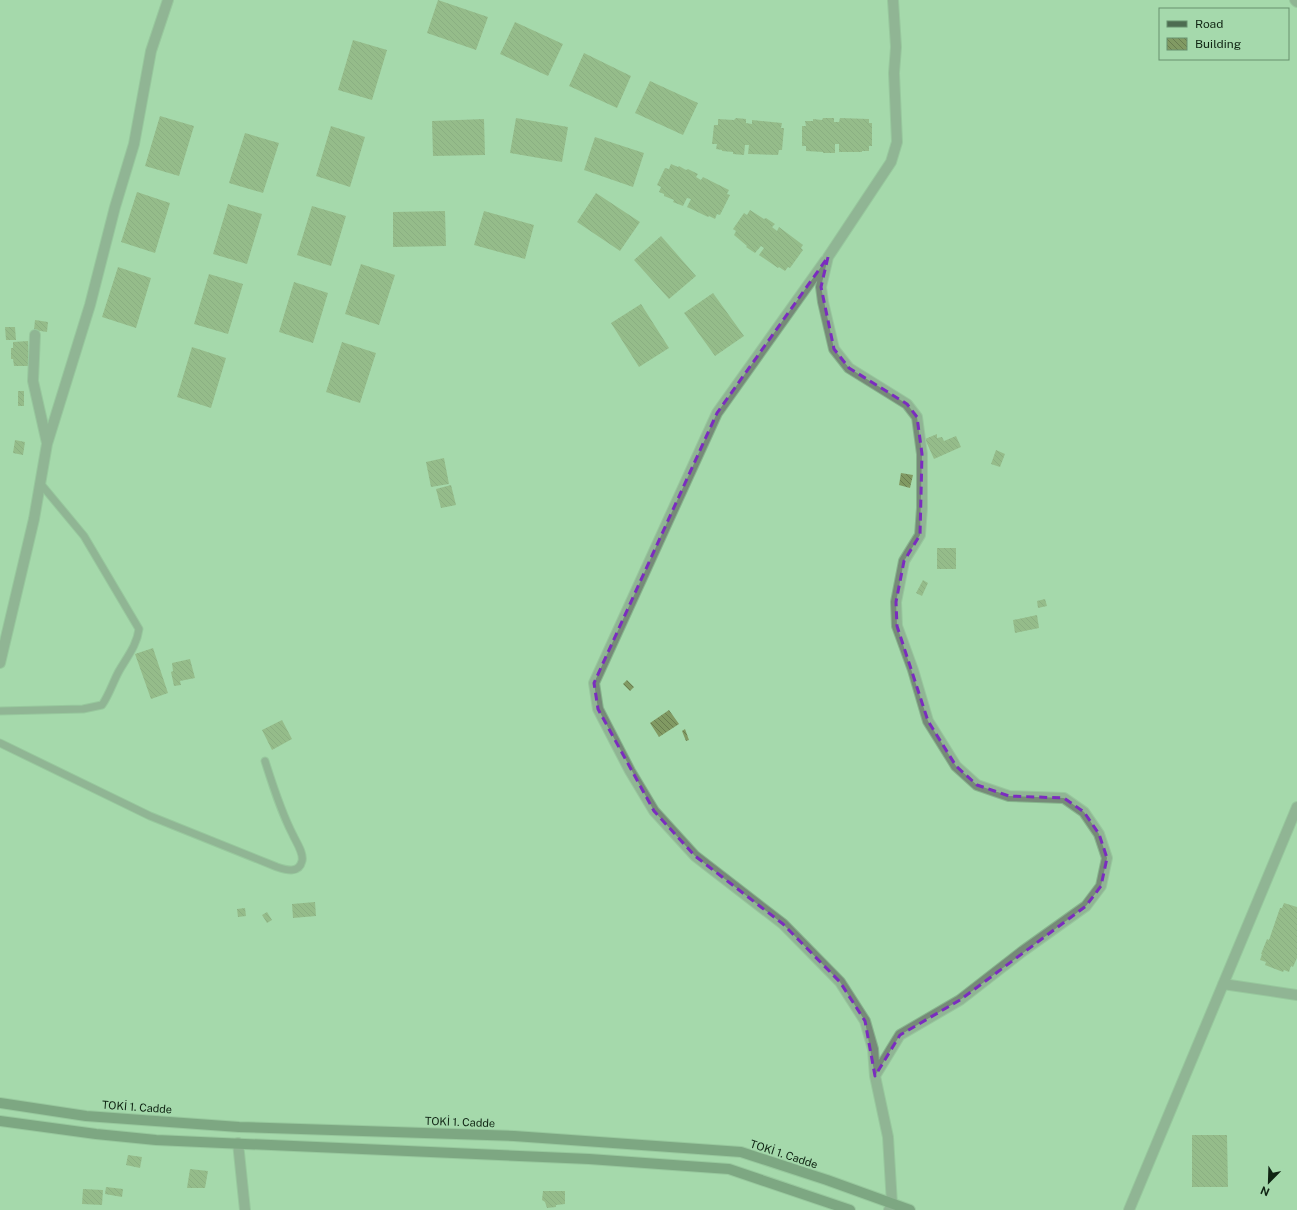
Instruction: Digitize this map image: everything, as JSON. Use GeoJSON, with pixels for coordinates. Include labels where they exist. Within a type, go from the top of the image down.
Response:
{"type":"FeatureCollection","features":[{"type":"Feature","properties":{"kind":"main road","name":"TOKİ 1. Cadde"},"geometry":{"type":"LineString","coordinates":[[0,1103],[86,1116],[239,1127],[514,1136],[741,1152],[826,1180],[891,1207],[910,1210]]}},
{"type":"Feature","properties":{"kind":"main road"},"geometry":{"type":"LineString","coordinates":[[0,1121],[96,1134],[156,1140],[575,1158],[729,1169],[850,1210]]}},
{"type":"Feature","properties":{"kind":"street"},"geometry":{"type":"LineString","coordinates":[[0,663],[34,519],[47,444],[90,305],[115,207],[134,144],[151,51],[168,0]]}},
{"type":"Feature","properties":{"kind":"street"},"geometry":{"type":"LineString","coordinates":[[891,1207],[888,1138],[876,1076],[873,1049],[865,1021],[840,982],[783,924],[695,856],[654,811],[630,771],[598,710],[594,682],[717,413],[828,256],[891,162],[897,142],[894,73],[896,48],[893,0]]}},
{"type":"Feature","properties":{"kind":"street"},"geometry":{"type":"LineString","coordinates":[[828,256],[821,286],[834,349],[849,368],[907,404],[917,417],[922,454],[922,508],[920,535],[904,561],[896,608],[897,626],[913,670],[928,721],[956,766],[977,785],[1009,796],[1064,798],[1084,812],[1099,834],[1107,858],[1101,886],[1086,906],[1023,951],[960,1000],[900,1035],[876,1076]]}},
{"type":"Feature","properties":{"kind":"street"},"geometry":{"type":"LineString","coordinates":[[35,335],[33,381],[47,444]]}},
{"type":"Feature","properties":{"kind":"street"},"geometry":{"type":"LineString","coordinates":[[1129,1210],[1297,807]]}},
{"type":"Feature","properties":{"kind":"street"},"geometry":{"type":"LineString","coordinates":[[1223,984],[1297,995]]}},
{"type":"Feature","properties":{"kind":"street"},"geometry":{"type":"LineString","coordinates":[[238,1143],[245,1210]]}},
{"type":"Feature","properties":{"kind":"lane"},"geometry":{"type":"LineString","coordinates":[[0,711],[83,709],[102,705],[138,637],[139,629],[84,536],[40,483]]}},
{"type":"Feature","properties":{"kind":"lane"},"geometry":{"type":"LineString","coordinates":[[0,743],[150,816],[277,867],[296,870],[303,860],[302,853],[284,818],[265,761]]}},
{"type":"Feature","properties":{"kind":"highlighted area"},"geometry":{"type":"Polygon","coordinates":[[[828,257],[821,287],[834,349],[849,368],[907,404],[917,417],[922,454],[920,535],[904,561],[896,602],[897,626],[928,721],[956,766],[977,785],[1009,796],[1064,798],[1084,812],[1099,834],[1107,858],[1101,886],[1086,906],[960,1000],[900,1035],[875,1076],[865,1021],[840,982],[783,924],[695,856],[654,811],[598,709],[594,683],[717,413],[828,257]]]}},
{"type":"Feature","properties":{"kind":"building"},"geometry":{"type":"Polygon","coordinates":[[[438,0],[488,17],[476,50],[427,33],[438,0]]]}},
{"type":"Feature","properties":{"kind":"building"},"geometry":{"type":"Polygon","coordinates":[[[515,22],[563,44],[548,76],[500,54],[515,22]]]}},
{"type":"Feature","properties":{"kind":"building"},"geometry":{"type":"Polygon","coordinates":[[[353,40],[387,50],[372,100],[338,90],[353,40]]]}},
{"type":"Feature","properties":{"kind":"building"},"geometry":{"type":"Polygon","coordinates":[[[584,53],[631,76],[617,108],[569,86],[584,53]]]}},
{"type":"Feature","properties":{"kind":"building"},"geometry":{"type":"Polygon","coordinates":[[[650,81],[698,103],[683,135],[635,113],[650,81]]]}},
{"type":"Feature","properties":{"kind":"building"},"geometry":{"type":"Polygon","coordinates":[[[160,116],[194,126],[179,176],[145,166],[160,116]]]}},
{"type":"Feature","properties":{"kind":"building"},"geometry":{"type":"Polygon","coordinates":[[[516,118],[568,127],[562,162],[510,153],[516,118]]]}},
{"type":"Feature","properties":{"kind":"building"},"geometry":{"type":"Polygon","coordinates":[[[736,118],[746,119],[746,123],[752,124],[752,120],[782,123],[781,128],[784,128],[782,150],[779,150],[778,155],[748,154],[749,145],[745,145],[744,155],[733,154],[733,152],[716,149],[717,144],[712,144],[714,125],[718,125],[718,119],[734,120],[736,118]]]}},
{"type":"Feature","properties":{"kind":"building"},"geometry":{"type":"Polygon","coordinates":[[[823,118],[834,118],[834,122],[839,122],[840,118],[869,119],[869,123],[872,123],[872,146],[869,146],[869,151],[839,152],[839,144],[835,144],[835,153],[806,151],[806,146],[802,146],[802,126],[806,126],[805,121],[813,121],[813,119],[822,120],[823,118]]]}},
{"type":"Feature","properties":{"kind":"building"},"geometry":{"type":"Polygon","coordinates":[[[484,119],[485,155],[433,156],[432,121],[484,119]]]}},
{"type":"Feature","properties":{"kind":"building"},"geometry":{"type":"Polygon","coordinates":[[[331,126],[365,137],[350,187],[316,176],[331,126]]]}},
{"type":"Feature","properties":{"kind":"building"},"geometry":{"type":"Polygon","coordinates":[[[245,133],[279,143],[263,193],[229,183],[245,133]]]}},
{"type":"Feature","properties":{"kind":"building"},"geometry":{"type":"Polygon","coordinates":[[[595,137],[644,153],[633,187],[584,170],[595,137]]]}},
{"type":"Feature","properties":{"kind":"building"},"geometry":{"type":"Polygon","coordinates":[[[671,164],[686,170],[688,169],[698,174],[696,177],[701,180],[703,177],[729,190],[727,194],[730,195],[720,215],[717,214],[715,219],[709,216],[708,217],[687,207],[691,199],[687,198],[683,206],[673,202],[674,200],[659,192],[661,187],[657,185],[665,168],[669,169],[671,164]]]}},
{"type":"Feature","properties":{"kind":"building"},"geometry":{"type":"Polygon","coordinates":[[[137,192],[170,203],[155,253],[121,242],[137,192]]]}},
{"type":"Feature","properties":{"kind":"building"},"geometry":{"type":"Polygon","coordinates":[[[596,193],[640,222],[620,251],[577,222],[596,193]]]}},
{"type":"Feature","properties":{"kind":"building"},"geometry":{"type":"Polygon","coordinates":[[[228,204],[262,214],[247,264],[213,254],[228,204]]]}},
{"type":"Feature","properties":{"kind":"building"},"geometry":{"type":"Polygon","coordinates":[[[312,206],[346,216],[331,266],[297,255],[312,206]]]}},
{"type":"Feature","properties":{"kind":"building"},"geometry":{"type":"Polygon","coordinates":[[[750,210],[775,224],[772,227],[777,231],[779,227],[803,245],[801,248],[803,250],[790,268],[788,267],[785,271],[779,267],[778,268],[759,255],[764,248],[761,246],[755,253],[746,247],[747,246],[734,235],[736,231],[733,229],[744,213],[747,215],[750,210]]]}},
{"type":"Feature","properties":{"kind":"building"},"geometry":{"type":"Polygon","coordinates":[[[445,211],[446,246],[393,247],[393,212],[445,211]]]}},
{"type":"Feature","properties":{"kind":"building"},"geometry":{"type":"Polygon","coordinates":[[[484,211],[534,225],[525,259],[474,245],[484,211]]]}},
{"type":"Feature","properties":{"kind":"building"},"geometry":{"type":"Polygon","coordinates":[[[661,236],[696,276],[669,299],[634,260],[661,236]]]}},
{"type":"Feature","properties":{"kind":"building"},"geometry":{"type":"Polygon","coordinates":[[[361,264],[395,275],[379,325],[345,314],[361,264]]]}},
{"type":"Feature","properties":{"kind":"building"},"geometry":{"type":"Polygon","coordinates":[[[118,267],[151,278],[136,328],[102,317],[118,267]]]}},
{"type":"Feature","properties":{"kind":"building"},"geometry":{"type":"Polygon","coordinates":[[[209,274],[243,284],[228,334],[194,324],[209,274]]]}},
{"type":"Feature","properties":{"kind":"building"},"geometry":{"type":"Polygon","coordinates":[[[294,282],[328,293],[313,343],[279,332],[294,282]]]}},
{"type":"Feature","properties":{"kind":"building"},"geometry":{"type":"Polygon","coordinates":[[[713,293],[744,336],[715,356],[684,313],[713,293]]]}},
{"type":"Feature","properties":{"kind":"building"},"geometry":{"type":"Polygon","coordinates":[[[641,304],[669,348],[639,367],[611,323],[641,304]]]}},
{"type":"Feature","properties":{"kind":"building"},"geometry":{"type":"Polygon","coordinates":[[[35,320],[48,322],[47,332],[34,330],[35,320]]]}},
{"type":"Feature","properties":{"kind":"building"},"geometry":{"type":"Polygon","coordinates":[[[5,327],[15,327],[16,340],[6,340],[5,327]]]}},
{"type":"Feature","properties":{"kind":"building"},"geometry":{"type":"Polygon","coordinates":[[[28,341],[29,366],[14,366],[13,359],[11,359],[11,348],[13,348],[13,342],[28,341]]]}},
{"type":"Feature","properties":{"kind":"building"},"geometry":{"type":"Polygon","coordinates":[[[342,342],[376,353],[360,403],[326,392],[342,342]]]}},
{"type":"Feature","properties":{"kind":"building"},"geometry":{"type":"Polygon","coordinates":[[[192,347],[226,358],[211,408],[177,397],[192,347]]]}},
{"type":"Feature","properties":{"kind":"building"},"geometry":{"type":"Polygon","coordinates":[[[18,391],[24,391],[24,406],[18,406],[18,391]]]}},
{"type":"Feature","properties":{"kind":"building"},"geometry":{"type":"Polygon","coordinates":[[[937,434],[937,438],[942,437],[944,441],[956,436],[961,447],[934,459],[925,439],[937,434]]]}},
{"type":"Feature","properties":{"kind":"building"},"geometry":{"type":"Polygon","coordinates":[[[15,440],[25,442],[23,455],[13,453],[15,440]]]}},
{"type":"Feature","properties":{"kind":"building"},"geometry":{"type":"Polygon","coordinates":[[[996,450],[1005,454],[1000,467],[991,464],[996,450]]]}},
{"type":"Feature","properties":{"kind":"building"},"geometry":{"type":"Polygon","coordinates":[[[444,458],[449,484],[431,487],[426,462],[444,458]]]}},
{"type":"Feature","properties":{"kind":"building"},"geometry":{"type":"Polygon","coordinates":[[[901,473],[913,475],[910,488],[899,485],[901,473]]]}},
{"type":"Feature","properties":{"kind":"building"},"geometry":{"type":"Polygon","coordinates":[[[451,485],[456,505],[441,508],[436,489],[451,485]]]}},
{"type":"Feature","properties":{"kind":"building"},"geometry":{"type":"Polygon","coordinates":[[[937,548],[956,548],[956,569],[937,569],[937,548]]]}},
{"type":"Feature","properties":{"kind":"building"},"geometry":{"type":"Polygon","coordinates":[[[923,580],[928,583],[922,596],[916,593],[923,580]]]}},
{"type":"Feature","properties":{"kind":"building"},"geometry":{"type":"Polygon","coordinates":[[[1045,599],[1047,606],[1038,608],[1037,601],[1045,599]]]}},
{"type":"Feature","properties":{"kind":"building"},"geometry":{"type":"Polygon","coordinates":[[[1037,615],[1039,628],[1015,633],[1013,620],[1037,615]]]}},
{"type":"Feature","properties":{"kind":"building"},"geometry":{"type":"Polygon","coordinates":[[[153,648],[168,693],[151,699],[135,654],[153,648]]]}},
{"type":"Feature","properties":{"kind":"building"},"geometry":{"type":"Polygon","coordinates":[[[190,659],[195,678],[180,681],[181,685],[174,686],[171,672],[173,671],[172,663],[190,659]]]}},
{"type":"Feature","properties":{"kind":"building"},"geometry":{"type":"Polygon","coordinates":[[[627,680],[634,687],[630,691],[623,684],[627,680]]]}},
{"type":"Feature","properties":{"kind":"building"},"geometry":{"type":"Polygon","coordinates":[[[669,710],[679,724],[659,737],[650,723],[669,710]]]}},
{"type":"Feature","properties":{"kind":"building"},"geometry":{"type":"Polygon","coordinates":[[[282,720],[292,739],[272,750],[262,730],[282,720]]]}},
{"type":"Feature","properties":{"kind":"building"},"geometry":{"type":"Polygon","coordinates":[[[685,729],[689,740],[686,741],[682,731],[685,729]]]}},
{"type":"Feature","properties":{"kind":"building"},"geometry":{"type":"Polygon","coordinates":[[[315,902],[316,916],[293,918],[292,904],[315,902]]]}},
{"type":"Feature","properties":{"kind":"building"},"geometry":{"type":"Polygon","coordinates":[[[1284,903],[1297,907],[1297,958],[1293,967],[1291,966],[1289,972],[1284,970],[1283,972],[1265,965],[1266,962],[1260,960],[1267,939],[1269,940],[1280,908],[1282,908],[1284,903]]]}},
{"type":"Feature","properties":{"kind":"building"},"geometry":{"type":"Polygon","coordinates":[[[245,908],[246,916],[238,917],[237,909],[245,908]]]}},
{"type":"Feature","properties":{"kind":"building"},"geometry":{"type":"Polygon","coordinates":[[[267,912],[272,920],[267,923],[262,915],[267,912]]]}},
{"type":"Feature","properties":{"kind":"building"},"geometry":{"type":"Polygon","coordinates":[[[1192,1135],[1227,1135],[1228,1187],[1192,1187],[1192,1135]]]}},
{"type":"Feature","properties":{"kind":"building"},"geometry":{"type":"Polygon","coordinates":[[[128,1155],[142,1157],[140,1168],[126,1165],[128,1155]]]}},
{"type":"Feature","properties":{"kind":"building"},"geometry":{"type":"Polygon","coordinates":[[[190,1169],[208,1171],[205,1188],[187,1188],[190,1169]]]}},
{"type":"Feature","properties":{"kind":"building"},"geometry":{"type":"Polygon","coordinates":[[[106,1187],[123,1189],[122,1197],[105,1194],[106,1187]]]}},
{"type":"Feature","properties":{"kind":"building"},"geometry":{"type":"Polygon","coordinates":[[[83,1189],[103,1190],[102,1205],[82,1204],[83,1189]]]}},
{"type":"Feature","properties":{"kind":"building"},"geometry":{"type":"Polygon","coordinates":[[[543,1191],[565,1191],[565,1204],[547,1208],[545,1202],[542,1200],[543,1191]]]}}]}
